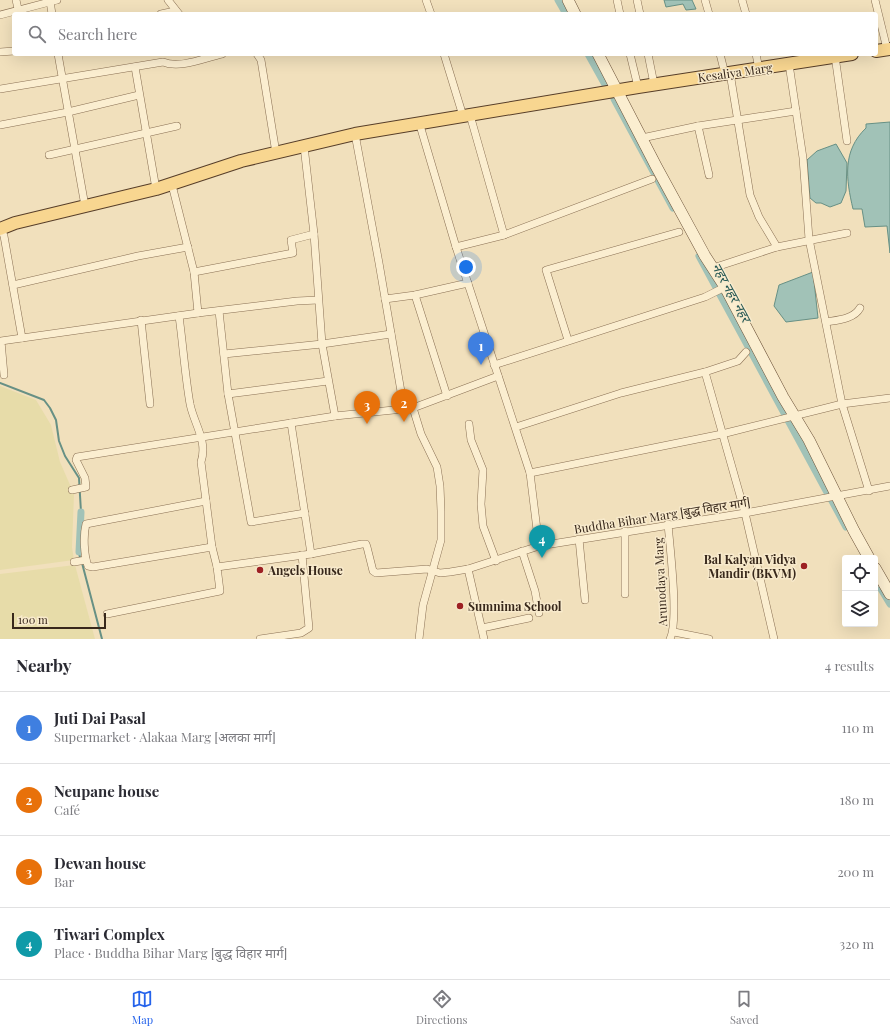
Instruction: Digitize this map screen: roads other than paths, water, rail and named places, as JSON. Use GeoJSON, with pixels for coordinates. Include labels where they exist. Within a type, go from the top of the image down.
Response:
{"type":"FeatureCollection","features":[{"type":"Feature","properties":{"kind":"main road","name":"Kesaliya Marg"},"geometry":{"type":"LineString","coordinates":[[0,229],[15,223],[156,190],[241,161],[355,134],[419,122],[466,116],[654,84],[835,56]]}},
{"type":"Feature","properties":{"kind":"street"},"geometry":{"type":"LineString","coordinates":[[16,0],[18,9]]}},
{"type":"Feature","properties":{"kind":"street"},"geometry":{"type":"LineString","coordinates":[[168,0],[177,12]]}},
{"type":"Feature","properties":{"kind":"street"},"geometry":{"type":"LineString","coordinates":[[426,0],[430,12]]}},
{"type":"Feature","properties":{"kind":"street"},"geometry":{"type":"LineString","coordinates":[[568,0],[575,12]]}},
{"type":"Feature","properties":{"kind":"street"},"geometry":{"type":"LineString","coordinates":[[617,0],[620,12]]}},
{"type":"Feature","properties":{"kind":"street"},"geometry":{"type":"LineString","coordinates":[[637,0],[640,12]]}},
{"type":"Feature","properties":{"kind":"street"},"geometry":{"type":"LineString","coordinates":[[705,0],[708,12]]}},
{"type":"Feature","properties":{"kind":"street"},"geometry":{"type":"LineString","coordinates":[[742,0],[745,12]]}},
{"type":"Feature","properties":{"kind":"street"},"geometry":{"type":"LineString","coordinates":[[874,0],[876,12]]}},
{"type":"Feature","properties":{"kind":"street"},"geometry":{"type":"LineString","coordinates":[[0,15],[18,9],[54,1],[52,12]]}},
{"type":"Feature","properties":{"kind":"street"},"geometry":{"type":"LineString","coordinates":[[878,20],[884,50]]}},
{"type":"Feature","properties":{"kind":"street"},"geometry":{"type":"LineString","coordinates":[[0,52],[12,51]]}},
{"type":"Feature","properties":{"kind":"street"},"geometry":{"type":"LineString","coordinates":[[58,56],[85,206]]}},
{"type":"Feature","properties":{"kind":"street"},"geometry":{"type":"LineString","coordinates":[[162,56],[162,62]]}},
{"type":"Feature","properties":{"kind":"street"},"geometry":{"type":"LineString","coordinates":[[0,89],[162,62],[170,65],[178,64],[213,56]]}},
{"type":"Feature","properties":{"kind":"street"},"geometry":{"type":"LineString","coordinates":[[258,56],[261,60],[276,153]]}},
{"type":"Feature","properties":{"kind":"street"},"geometry":{"type":"LineString","coordinates":[[445,56],[466,116],[504,235]]}},
{"type":"Feature","properties":{"kind":"street"},"geometry":{"type":"LineString","coordinates":[[599,56],[656,166],[776,385],[790,416],[868,555]]}},
{"type":"Feature","properties":{"kind":"street"},"geometry":{"type":"LineString","coordinates":[[630,56],[638,87]]}},
{"type":"Feature","properties":{"kind":"street"},"geometry":{"type":"LineString","coordinates":[[648,56],[654,84]]}},
{"type":"Feature","properties":{"kind":"street"},"geometry":{"type":"LineString","coordinates":[[721,56],[727,73],[750,195],[759,217],[777,247]]}},
{"type":"Feature","properties":{"kind":"street"},"geometry":{"type":"LineString","coordinates":[[757,56],[760,68]]}},
{"type":"Feature","properties":{"kind":"street"},"geometry":{"type":"LineString","coordinates":[[835,56],[847,141]]}},
{"type":"Feature","properties":{"kind":"street"},"geometry":{"type":"LineString","coordinates":[[789,64],[803,158],[809,239],[842,404],[868,491]]}},
{"type":"Feature","properties":{"kind":"street"},"geometry":{"type":"LineString","coordinates":[[135,67],[145,133],[156,190]]}},
{"type":"Feature","properties":{"kind":"street"},"geometry":{"type":"LineString","coordinates":[[0,125],[68,112],[139,95]]}},
{"type":"Feature","properties":{"kind":"street"},"geometry":{"type":"LineString","coordinates":[[642,138],[698,126],[796,111]]}},
{"type":"Feature","properties":{"kind":"street"},"geometry":{"type":"LineString","coordinates":[[419,122],[456,247],[530,473],[539,546]]}},
{"type":"Feature","properties":{"kind":"street"},"geometry":{"type":"LineString","coordinates":[[49,156],[177,126]]}},
{"type":"Feature","properties":{"kind":"street"},"geometry":{"type":"LineString","coordinates":[[698,126],[709,175]]}},
{"type":"Feature","properties":{"kind":"street"},"geometry":{"type":"LineString","coordinates":[[355,134],[404,409]]}},
{"type":"Feature","properties":{"kind":"street"},"geometry":{"type":"LineString","coordinates":[[304,146],[314,234],[322,344],[335,416]]}},
{"type":"Feature","properties":{"kind":"street"},"geometry":{"type":"LineString","coordinates":[[456,247],[504,235],[652,179]]}},
{"type":"Feature","properties":{"kind":"street"},"geometry":{"type":"LineString","coordinates":[[172,185],[194,272],[198,313]]}},
{"type":"Feature","properties":{"kind":"street"},"geometry":{"type":"LineString","coordinates":[[0,229],[4,236],[22,338]]}},
{"type":"Feature","properties":{"kind":"street"},"geometry":{"type":"LineString","coordinates":[[568,340],[546,270],[679,232]]}},
{"type":"Feature","properties":{"kind":"street"},"geometry":{"type":"LineString","coordinates":[[713,268],[777,247],[809,239],[847,233]]}},
{"type":"Feature","properties":{"kind":"street"},"geometry":{"type":"LineString","coordinates":[[194,272],[293,253],[291,240],[314,234]]}},
{"type":"Feature","properties":{"kind":"street"},"geometry":{"type":"LineString","coordinates":[[13,285],[138,256],[188,247]]}},
{"type":"Feature","properties":{"kind":"street"},"geometry":{"type":"LineString","coordinates":[[385,299],[415,295],[468,283]]}},
{"type":"Feature","properties":{"kind":"street"},"geometry":{"type":"LineString","coordinates":[[494,365],[714,293],[723,288]]}},
{"type":"Feature","properties":{"kind":"street"},"geometry":{"type":"LineString","coordinates":[[415,295],[446,396]]}},
{"type":"Feature","properties":{"kind":"street"},"geometry":{"type":"LineString","coordinates":[[4,374],[0,341],[141,320],[297,300],[318,300]]}},
{"type":"Feature","properties":{"kind":"street"},"geometry":{"type":"LineString","coordinates":[[826,322],[849,317],[858,312],[860,308]]}},
{"type":"Feature","properties":{"kind":"street"},"geometry":{"type":"LineString","coordinates":[[219,311],[228,394],[251,522],[305,514]]}},
{"type":"Feature","properties":{"kind":"street"},"geometry":{"type":"LineString","coordinates":[[106,614],[220,591],[206,501],[202,462],[204,453],[202,437],[194,420],[190,402],[179,316]]}},
{"type":"Feature","properties":{"kind":"street"},"geometry":{"type":"LineString","coordinates":[[141,320],[150,404]]}},
{"type":"Feature","properties":{"kind":"street"},"geometry":{"type":"LineString","coordinates":[[224,354],[322,344],[391,334]]}},
{"type":"Feature","properties":{"kind":"street"},"geometry":{"type":"LineString","coordinates":[[516,427],[614,396],[705,372],[738,361],[746,352]]}},
{"type":"Feature","properties":{"kind":"street"},"geometry":{"type":"LineString","coordinates":[[705,372],[745,513],[774,639]]}},
{"type":"Feature","properties":{"kind":"street"},"geometry":{"type":"LineString","coordinates":[[72,490],[86,487],[85,478],[76,457],[335,416],[413,408],[498,376]]}},
{"type":"Feature","properties":{"kind":"street"},"geometry":{"type":"LineString","coordinates":[[228,394],[328,381]]}},
{"type":"Feature","properties":{"kind":"street"},"geometry":{"type":"LineString","coordinates":[[530,473],[722,434],[842,404],[890,398]]}},
{"type":"Feature","properties":{"kind":"street"},"geometry":{"type":"LineString","coordinates":[[413,408],[421,434],[439,475],[442,530],[433,571],[423,605],[419,639]]}},
{"type":"Feature","properties":{"kind":"street"},"geometry":{"type":"LineString","coordinates":[[291,423],[311,554]]}},
{"type":"Feature","properties":{"kind":"street"},"geometry":{"type":"LineString","coordinates":[[469,424],[471,440],[483,470],[481,504],[482,526],[496,560]]}},
{"type":"Feature","properties":{"kind":"street","name":"Buddha Bihar Marg [बुद्ध विहार मार्ग]"},"geometry":{"type":"LineString","coordinates":[[217,567],[311,554],[366,544],[373,571],[376,573],[427,569],[440,573],[468,569],[539,546],[668,524],[825,500],[890,486]]}},
{"type":"Feature","properties":{"kind":"street"},"geometry":{"type":"LineString","coordinates":[[206,501],[86,524],[84,531],[86,560],[88,566],[93,567],[212,547]]}},
{"type":"Feature","properties":{"kind":"street","name":"Arunodaya Marg"},"geometry":{"type":"LineString","coordinates":[[668,524],[674,632],[670,639]]}},
{"type":"Feature","properties":{"kind":"street"},"geometry":{"type":"LineString","coordinates":[[625,531],[625,594]]}},
{"type":"Feature","properties":{"kind":"street"},"geometry":{"type":"LineString","coordinates":[[579,539],[585,600]]}},
{"type":"Feature","properties":{"kind":"street"},"geometry":{"type":"LineString","coordinates":[[522,551],[535,591],[540,613]]}},
{"type":"Feature","properties":{"kind":"street"},"geometry":{"type":"LineString","coordinates":[[260,639],[301,633],[309,628],[302,555]]}},
{"type":"Feature","properties":{"kind":"street"},"geometry":{"type":"LineString","coordinates":[[74,562],[86,560]]}},
{"type":"Feature","properties":{"kind":"street"},"geometry":{"type":"LineString","coordinates":[[468,569],[484,639]]}},
{"type":"Feature","properties":{"kind":"street"},"geometry":{"type":"LineString","coordinates":[[878,573],[890,594]]}},
{"type":"Feature","properties":{"kind":"street"},"geometry":{"type":"LineString","coordinates":[[482,628],[529,618]]}},
{"type":"Feature","properties":{"kind":"street"},"geometry":{"type":"LineString","coordinates":[[674,632],[709,639]]}},
{"type":"Feature","properties":{"kind":"water"},"geometry":{"type":"Polygon","coordinates":[[[664,0],[692,0],[696,9],[686,10],[683,4],[666,7],[664,0]]]}},
{"type":"Feature","properties":{"kind":"water"},"geometry":{"type":"Polygon","coordinates":[[[890,122],[890,253],[887,226],[865,227],[862,209],[853,209],[849,187],[848,166],[849,156],[853,146],[858,137],[866,128],[866,124],[890,122]]]}},
{"type":"Feature","properties":{"kind":"water"},"geometry":{"type":"Polygon","coordinates":[[[836,144],[847,163],[846,191],[841,203],[830,207],[821,203],[816,203],[810,198],[807,160],[817,151],[836,144]]]}},
{"type":"Feature","properties":{"kind":"water"},"geometry":{"type":"Polygon","coordinates":[[[813,272],[818,318],[786,322],[774,306],[779,285],[813,272]]]}},
{"type":"Feature","properties":{"kind":"waterway","name":"नहर नहर नहर"},"geometry":{"type":"LineString","coordinates":[[558,0],[565,12]]}},
{"type":"Feature","properties":{"kind":"waterway","name":"नहर नहर नहर"},"geometry":{"type":"LineString","coordinates":[[589,56],[608,90]]}},
{"type":"Feature","properties":{"kind":"waterway","name":"नहर नहर नहर"},"geometry":{"type":"LineString","coordinates":[[614,99],[673,208]]}},
{"type":"Feature","properties":{"kind":"waterway","name":"नहर नहर नहर"},"geometry":{"type":"LineString","coordinates":[[699,256],[829,496]]}},
{"type":"Feature","properties":{"kind":"waterway"},"geometry":{"type":"LineString","coordinates":[[0,383],[44,400],[50,408],[56,420],[59,441],[65,456],[79,478],[81,512]]}},
{"type":"Feature","properties":{"kind":"waterway","name":"नहर नहर नहर"},"geometry":{"type":"LineString","coordinates":[[832,501],[846,527]]}},
{"type":"Feature","properties":{"kind":"waterway"},"geometry":{"type":"LineString","coordinates":[[79,552],[81,512]]}},
{"type":"Feature","properties":{"kind":"waterway"},"geometry":{"type":"LineString","coordinates":[[79,552],[80,558]]}},
{"type":"Feature","properties":{"kind":"waterway"},"geometry":{"type":"LineString","coordinates":[[82,563],[102,639]]}},
{"type":"Feature","properties":{"kind":"waterway","name":"नहर नहर नहर"},"geometry":{"type":"LineString","coordinates":[[881,589],[890,604]]}},
{"type":"Feature","properties":{"kind":"place","name":"Juti Dai Pasal"},"geometry":{"type":"Point","coordinates":[481,365]}},
{"type":"Feature","properties":{"kind":"place","name":"Neupane house"},"geometry":{"type":"Point","coordinates":[404,422]}},
{"type":"Feature","properties":{"kind":"place","name":"Dewan house"},"geometry":{"type":"Point","coordinates":[367,424]}},
{"type":"Feature","properties":{"kind":"place","name":"Tiwari Complex"},"geometry":{"type":"Point","coordinates":[542,558]}},
{"type":"Feature","properties":{"kind":"place","name":"Bal Kalyan Vidya Mandir (BKVM)"},"geometry":{"type":"Point","coordinates":[804,566]}},
{"type":"Feature","properties":{"kind":"place","name":"Angels House"},"geometry":{"type":"Point","coordinates":[260,570]}},
{"type":"Feature","properties":{"kind":"place","name":"Sumnima School"},"geometry":{"type":"Point","coordinates":[460,606]}}]}
